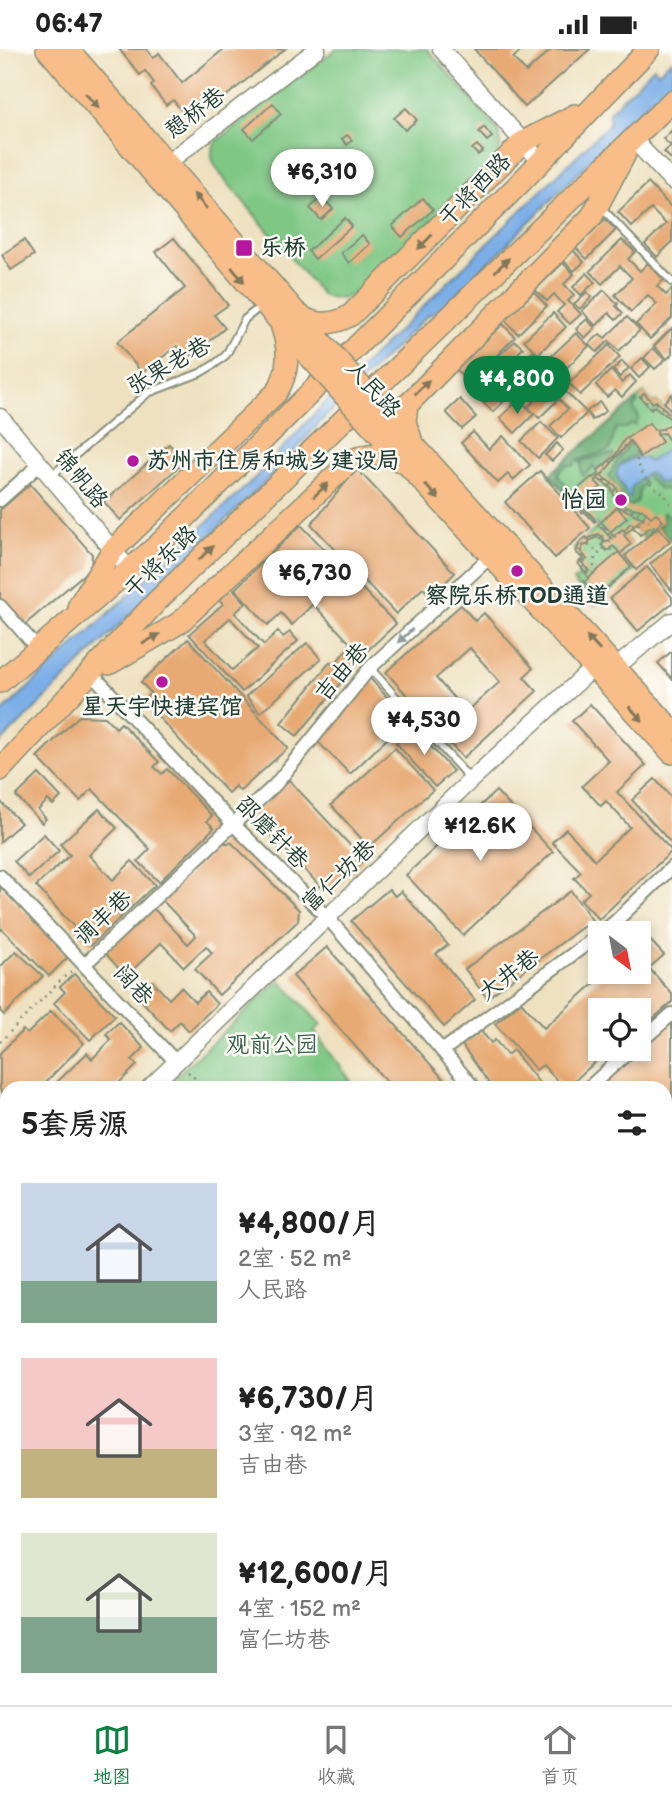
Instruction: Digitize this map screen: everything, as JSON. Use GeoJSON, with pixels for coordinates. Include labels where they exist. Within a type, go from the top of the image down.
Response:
{"type":"FeatureCollection","features":[{"type":"Feature","properties":{"kind":"main road","name":"人民路"},"geometry":{"type":"LineString","coordinates":[[47,49],[263,304],[288,318]]}},
{"type":"Feature","properties":{"kind":"main road","name":"人民路"},"geometry":{"type":"LineString","coordinates":[[68,49],[167,163],[288,318],[411,456],[491,556],[672,754]]}},
{"type":"Feature","properties":{"kind":"main road","name":"干将西路"},"geometry":{"type":"LineString","coordinates":[[337,366],[649,49]]}},
{"type":"Feature","properties":{"kind":"main road"},"geometry":{"type":"LineString","coordinates":[[595,210],[573,196],[672,101]]}},
{"type":"Feature","properties":{"kind":"main road"},"geometry":{"type":"LineString","coordinates":[[68,622],[112,551],[276,393],[284,379],[287,363],[288,318],[324,323],[340,321],[351,315],[523,142],[590,108]]}},
{"type":"Feature","properties":{"kind":"main road"},"geometry":{"type":"LineString","coordinates":[[92,674],[179,623],[351,461],[366,455],[411,456],[404,413],[413,396],[595,210],[633,139]]}},
{"type":"Feature","properties":{"kind":"main road","name":"干将东路"},"geometry":{"type":"LineString","coordinates":[[0,770],[158,600],[573,196]]}},
{"type":"Feature","properties":{"kind":"main road","name":"干将东路"},"geometry":{"type":"LineString","coordinates":[[0,682],[159,544],[337,366]]}},
{"type":"Feature","properties":{"kind":"main road","name":"人民路"},"geometry":{"type":"LineString","coordinates":[[411,456],[672,730]]}},
{"type":"Feature","properties":{"kind":"street","name":"憩桥巷"},"geometry":{"type":"LineString","coordinates":[[167,163],[317,49]]}},
{"type":"Feature","properties":{"kind":"street"},"geometry":{"type":"LineString","coordinates":[[441,49],[540,161]]}},
{"type":"Feature","properties":{"kind":"street"},"geometry":{"type":"LineString","coordinates":[[633,139],[672,181]]}},
{"type":"Feature","properties":{"kind":"street","name":"锦帆路"},"geometry":{"type":"LineString","coordinates":[[0,417],[129,569]]}},
{"type":"Feature","properties":{"kind":"street"},"geometry":{"type":"LineString","coordinates":[[0,500],[44,471]]}},
{"type":"Feature","properties":{"kind":"street","name":"吉由巷"},"geometry":{"type":"LineString","coordinates":[[234,825],[275,785],[370,668],[491,556]]}},
{"type":"Feature","properties":{"kind":"street"},"geometry":{"type":"LineString","coordinates":[[0,606],[38,649]]}},
{"type":"Feature","properties":{"kind":"street"},"geometry":{"type":"LineString","coordinates":[[615,668],[672,621]]}},
{"type":"Feature","properties":{"kind":"street","name":"富仁坊巷"},"geometry":{"type":"LineString","coordinates":[[156,1081],[471,780],[593,668]]}},
{"type":"Feature","properties":{"kind":"street","name":"邵磨针巷"},"geometry":{"type":"LineString","coordinates":[[92,674],[234,825],[328,918],[468,1081]]}},
{"type":"Feature","properties":{"kind":"street","name":"调丰巷"},"geometry":{"type":"LineString","coordinates":[[85,964],[234,825]]}},
{"type":"Feature","properties":{"kind":"street","name":"大井巷"},"geometry":{"type":"LineString","coordinates":[[616,921],[672,867]]}},
{"type":"Feature","properties":{"kind":"street","name":"阔巷"},"geometry":{"type":"LineString","coordinates":[[0,876],[176,1062]]}},
{"type":"Feature","properties":{"kind":"street","name":"大井巷"},"geometry":{"type":"LineString","coordinates":[[442,1051],[588,943]]}},
{"type":"Feature","properties":{"kind":"street"},"geometry":{"type":"LineString","coordinates":[[651,1032],[672,1014]]}},
{"type":"Feature","properties":{"kind":"street"},"geometry":{"type":"LineString","coordinates":[[596,1081],[618,1061]]}},
{"type":"Feature","properties":{"kind":"lane"},"geometry":{"type":"LineString","coordinates":[[595,210],[672,282]]}},
{"type":"Feature","properties":{"kind":"lane","name":"张果老巷"},"geometry":{"type":"LineString","coordinates":[[44,471],[148,393],[200,373],[220,360],[235,341],[245,319],[263,304]]}},
{"type":"Feature","properties":{"kind":"lane"},"geometry":{"type":"LineString","coordinates":[[370,668],[471,780]]}},
{"type":"Feature","properties":{"kind":"path"},"geometry":{"type":"LineString","coordinates":[[641,396],[651,407],[656,403],[672,417]]}},
{"type":"Feature","properties":{"kind":"path"},"geometry":{"type":"LineString","coordinates":[[656,432],[671,425],[672,428]]}},
{"type":"Feature","properties":{"kind":"path"},"geometry":{"type":"LineString","coordinates":[[605,467],[629,440]]}},
{"type":"Feature","properties":{"kind":"path"},"geometry":{"type":"LineString","coordinates":[[637,452],[644,477],[665,495],[672,507]]}},
{"type":"Feature","properties":{"kind":"path"},"geometry":{"type":"LineString","coordinates":[[598,476],[612,488],[620,506],[642,514],[655,528]]}},
{"type":"Feature","properties":{"kind":"path"},"geometry":{"type":"LineString","coordinates":[[665,495],[670,492]]}},
{"type":"Feature","properties":{"kind":"path"},"geometry":{"type":"LineString","coordinates":[[581,503],[577,506],[582,512],[584,510],[609,541]]}},
{"type":"Feature","properties":{"kind":"path"},"geometry":{"type":"LineString","coordinates":[[632,526],[635,527],[648,518]]}},
{"type":"Feature","properties":{"kind":"path"},"geometry":{"type":"LineString","coordinates":[[609,541],[628,529]]}},
{"type":"Feature","properties":{"kind":"path"},"geometry":{"type":"LineString","coordinates":[[588,540],[597,535],[609,541]]}},
{"type":"Feature","properties":{"kind":"path"},"geometry":{"type":"LineString","coordinates":[[578,587],[588,577],[584,573],[587,571],[580,563],[584,559],[579,552],[582,544]]}},
{"type":"Feature","properties":{"kind":"path"},"geometry":{"type":"LineString","coordinates":[[588,545],[599,553]]}},
{"type":"Feature","properties":{"kind":"path"},"geometry":{"type":"LineString","coordinates":[[593,574],[595,558],[604,548]]}},
{"type":"Feature","properties":{"kind":"path"},"geometry":{"type":"LineString","coordinates":[[610,549],[616,555]]}},
{"type":"Feature","properties":{"kind":"path","name":"调丰巷"},"geometry":{"type":"LineString","coordinates":[[0,1042],[63,978],[85,964]]}},
{"type":"Feature","properties":{"kind":"path"},"geometry":{"type":"LineString","coordinates":[[176,1062],[197,1081]]}},
{"type":"Feature","properties":{"kind":"green space"},"geometry":{"type":"Polygon","coordinates":[[[336,49],[427,49],[495,126],[500,143],[494,161],[363,288],[348,297],[337,299],[321,294],[222,176],[212,155],[217,141],[336,49]]]}},
{"type":"Feature","properties":{"kind":"green space","name":"怡园"},"geometry":{"type":"Polygon","coordinates":[[[644,393],[672,416],[672,539],[658,526],[643,538],[633,527],[624,535],[631,544],[620,554],[635,571],[595,605],[573,581],[585,571],[578,563],[583,559],[573,548],[598,527],[549,475],[644,393]]]}},
{"type":"Feature","properties":{"kind":"green space"},"geometry":{"type":"Polygon","coordinates":[[[635,401],[638,402],[633,408],[639,417],[635,426],[631,424],[626,428],[616,428],[610,450],[579,460],[582,463],[584,460],[605,455],[615,456],[597,471],[593,467],[583,476],[581,464],[577,460],[573,466],[568,465],[560,470],[558,476],[567,486],[566,492],[550,474],[635,401]]]}},
{"type":"Feature","properties":{"kind":"green space"},"geometry":{"type":"Polygon","coordinates":[[[631,442],[638,453],[621,463],[616,473],[624,491],[631,497],[630,489],[641,478],[645,483],[640,488],[637,502],[630,506],[621,497],[609,476],[631,442]]]}},
{"type":"Feature","properties":{"kind":"green space"},"geometry":{"type":"Polygon","coordinates":[[[650,473],[661,482],[672,483],[672,490],[660,489],[648,479],[647,474],[650,473]]]}},
{"type":"Feature","properties":{"kind":"green space"},"geometry":{"type":"Polygon","coordinates":[[[663,512],[672,517],[670,540],[658,526],[663,522],[663,512]]]}},
{"type":"Feature","properties":{"kind":"green space","name":"观前公园"},"geometry":{"type":"Polygon","coordinates":[[[280,980],[321,1025],[314,1031],[351,1081],[171,1081],[280,980]]]}},
{"type":"Feature","properties":{"kind":"water"},"geometry":{"type":"Polygon","coordinates":[[[672,60],[672,84],[661,95],[652,98],[447,305],[427,316],[324,418],[283,464],[0,743],[0,714],[252,481],[318,410],[609,124],[609,112],[654,67],[658,72],[672,60]]]}},
{"type":"Feature","properties":{"kind":"water"},"geometry":{"type":"Polygon","coordinates":[[[665,451],[672,455],[672,483],[658,482],[650,473],[646,474],[631,488],[631,498],[628,497],[616,473],[620,465],[634,458],[645,458],[649,462],[665,451]]]}},
{"type":"Feature","properties":{"kind":"building"},"geometry":{"type":"Polygon","coordinates":[[[119,49],[147,49],[153,58],[159,53],[182,83],[224,49],[285,49],[210,109],[201,99],[184,113],[173,100],[166,105],[151,86],[154,83],[145,71],[140,75],[119,49]]]}},
{"type":"Feature","properties":{"kind":"building"},"geometry":{"type":"Polygon","coordinates":[[[474,49],[523,49],[513,58],[526,72],[552,49],[590,49],[525,107],[474,49]]]}},
{"type":"Feature","properties":{"kind":"building"},"geometry":{"type":"Polygon","coordinates":[[[273,103],[281,114],[253,139],[244,129],[273,103]]]}},
{"type":"Feature","properties":{"kind":"building"},"geometry":{"type":"Polygon","coordinates":[[[406,108],[417,120],[405,130],[394,118],[406,108]]]}},
{"type":"Feature","properties":{"kind":"building"},"geometry":{"type":"Polygon","coordinates":[[[484,127],[492,137],[487,141],[479,132],[484,127]]]}},
{"type":"Feature","properties":{"kind":"building"},"geometry":{"type":"Polygon","coordinates":[[[672,130],[672,160],[664,152],[671,146],[663,139],[672,130]]]}},
{"type":"Feature","properties":{"kind":"building"},"geometry":{"type":"Polygon","coordinates":[[[347,135],[352,140],[347,145],[342,139],[347,135]]]}},
{"type":"Feature","properties":{"kind":"building"},"geometry":{"type":"Polygon","coordinates":[[[477,145],[483,151],[478,155],[472,149],[477,145]]]}},
{"type":"Feature","properties":{"kind":"building"},"geometry":{"type":"Polygon","coordinates":[[[648,183],[672,208],[672,242],[657,257],[645,244],[666,224],[651,209],[632,227],[618,212],[648,183]]]}},
{"type":"Feature","properties":{"kind":"building"},"geometry":{"type":"Polygon","coordinates":[[[322,197],[333,209],[321,220],[310,208],[322,197]]]}},
{"type":"Feature","properties":{"kind":"building"},"geometry":{"type":"Polygon","coordinates":[[[423,198],[433,210],[402,237],[392,226],[423,198]]]}},
{"type":"Feature","properties":{"kind":"building"},"geometry":{"type":"Polygon","coordinates":[[[345,218],[352,226],[315,259],[308,251],[345,218]]]}},
{"type":"Feature","properties":{"kind":"building"},"geometry":{"type":"Polygon","coordinates":[[[605,219],[616,230],[587,259],[576,248],[605,219]]]}},
{"type":"Feature","properties":{"kind":"building"},"geometry":{"type":"Polygon","coordinates":[[[362,235],[370,244],[349,263],[341,253],[362,235]]]}},
{"type":"Feature","properties":{"kind":"building"},"geometry":{"type":"Polygon","coordinates":[[[174,238],[228,305],[214,315],[225,328],[187,359],[177,346],[142,373],[117,342],[185,288],[156,252],[174,238]]]}},
{"type":"Feature","properties":{"kind":"building"},"geometry":{"type":"Polygon","coordinates":[[[24,240],[34,255],[11,270],[2,255],[24,240]]]}},
{"type":"Feature","properties":{"kind":"building"},"geometry":{"type":"Polygon","coordinates":[[[622,240],[635,252],[628,259],[640,271],[648,263],[664,280],[657,286],[666,295],[672,289],[672,318],[650,339],[636,324],[657,304],[648,295],[631,312],[615,295],[632,278],[620,266],[602,284],[590,271],[622,240]]]}},
{"type":"Feature","properties":{"kind":"building"},"geometry":{"type":"Polygon","coordinates":[[[573,250],[584,262],[574,271],[563,260],[573,250]]]}},
{"type":"Feature","properties":{"kind":"building"},"geometry":{"type":"Polygon","coordinates":[[[563,263],[574,274],[564,284],[574,295],[568,301],[581,314],[570,324],[557,312],[564,305],[554,294],[547,301],[535,290],[563,263]]]}},
{"type":"Feature","properties":{"kind":"building"},"geometry":{"type":"Polygon","coordinates":[[[587,273],[595,282],[581,295],[573,287],[587,273]]]}},
{"type":"Feature","properties":{"kind":"building"},"geometry":{"type":"Polygon","coordinates":[[[604,290],[623,313],[616,320],[609,313],[596,326],[582,311],[604,290]]]}},
{"type":"Feature","properties":{"kind":"building"},"geometry":{"type":"Polygon","coordinates":[[[534,292],[547,306],[518,334],[505,320],[534,292]]]}},
{"type":"Feature","properties":{"kind":"building"},"geometry":{"type":"Polygon","coordinates":[[[587,292],[592,297],[580,309],[574,304],[587,292]]]}},
{"type":"Feature","properties":{"kind":"building"},"geometry":{"type":"Polygon","coordinates":[[[553,313],[566,327],[538,354],[524,340],[553,313]]]}},
{"type":"Feature","properties":{"kind":"building"},"geometry":{"type":"Polygon","coordinates":[[[627,317],[640,330],[619,351],[609,341],[597,352],[589,344],[600,334],[605,338],[627,317]]]}},
{"type":"Feature","properties":{"kind":"building"},"geometry":{"type":"Polygon","coordinates":[[[587,319],[595,328],[585,338],[576,329],[587,319]]]}},
{"type":"Feature","properties":{"kind":"building"},"geometry":{"type":"Polygon","coordinates":[[[503,324],[515,337],[489,363],[516,389],[493,412],[477,396],[492,382],[481,371],[469,382],[456,369],[503,324]]]}},
{"type":"Feature","properties":{"kind":"building"},"geometry":{"type":"Polygon","coordinates":[[[672,328],[672,354],[667,359],[654,346],[672,328]]]}},
{"type":"Feature","properties":{"kind":"building"},"geometry":{"type":"Polygon","coordinates":[[[576,333],[589,346],[558,376],[545,362],[576,333]]]}},
{"type":"Feature","properties":{"kind":"building"},"geometry":{"type":"Polygon","coordinates":[[[515,341],[523,348],[507,364],[516,356],[529,368],[513,383],[491,363],[515,341]]]}},
{"type":"Feature","properties":{"kind":"building"},"geometry":{"type":"Polygon","coordinates":[[[609,345],[620,357],[580,395],[569,383],[609,345]]]}},
{"type":"Feature","properties":{"kind":"building"},"geometry":{"type":"Polygon","coordinates":[[[653,348],[665,360],[655,369],[644,358],[653,348]]]}},
{"type":"Feature","properties":{"kind":"building"},"geometry":{"type":"Polygon","coordinates":[[[533,351],[545,363],[540,368],[549,378],[526,400],[517,391],[535,374],[523,361],[533,351]]]}},
{"type":"Feature","properties":{"kind":"building"},"geometry":{"type":"Polygon","coordinates":[[[642,358],[650,367],[639,378],[631,369],[642,358]]]}},
{"type":"Feature","properties":{"kind":"building"},"geometry":{"type":"Polygon","coordinates":[[[622,361],[629,368],[620,377],[613,370],[622,361]]]}},
{"type":"Feature","properties":{"kind":"building"},"geometry":{"type":"Polygon","coordinates":[[[611,370],[622,383],[630,375],[636,382],[622,397],[615,390],[607,397],[596,385],[611,370]]]}},
{"type":"Feature","properties":{"kind":"building"},"geometry":{"type":"Polygon","coordinates":[[[555,381],[587,413],[561,438],[550,426],[568,409],[559,399],[539,418],[528,407],[555,381]]]}},
{"type":"Feature","properties":{"kind":"building"},"geometry":{"type":"Polygon","coordinates":[[[644,393],[672,416],[672,420],[654,406],[651,409],[640,397],[644,393]]]}},
{"type":"Feature","properties":{"kind":"building"},"geometry":{"type":"Polygon","coordinates":[[[672,394],[672,411],[664,402],[672,394]]]}},
{"type":"Feature","properties":{"kind":"building"},"geometry":{"type":"Polygon","coordinates":[[[460,399],[476,417],[462,429],[446,412],[460,399]]]}},
{"type":"Feature","properties":{"kind":"building"},"geometry":{"type":"Polygon","coordinates":[[[519,399],[534,414],[515,433],[500,418],[519,399]]]}},
{"type":"Feature","properties":{"kind":"building"},"geometry":{"type":"Polygon","coordinates":[[[600,402],[606,411],[592,420],[587,411],[600,402]]]}},
{"type":"Feature","properties":{"kind":"building"},"geometry":{"type":"Polygon","coordinates":[[[541,422],[558,438],[538,458],[521,441],[541,422]]]}},
{"type":"Feature","properties":{"kind":"building"},"geometry":{"type":"Polygon","coordinates":[[[649,423],[654,430],[672,423],[672,437],[668,439],[664,433],[657,434],[662,442],[640,457],[630,441],[601,476],[616,486],[623,504],[627,507],[643,510],[651,517],[656,513],[663,521],[653,530],[650,527],[640,535],[633,527],[624,535],[631,544],[620,554],[631,567],[597,597],[584,582],[619,552],[613,546],[607,551],[601,545],[604,543],[597,537],[589,541],[581,552],[587,559],[582,563],[589,571],[586,574],[578,563],[583,559],[576,552],[580,542],[586,537],[587,539],[598,534],[606,542],[611,538],[601,527],[608,529],[601,522],[617,507],[627,518],[610,532],[613,536],[622,529],[624,531],[630,523],[635,525],[643,518],[619,507],[611,488],[598,479],[595,481],[601,487],[577,508],[575,506],[580,502],[573,493],[599,474],[598,470],[615,456],[624,440],[649,423]]]}},
{"type":"Feature","properties":{"kind":"building"},"geometry":{"type":"Polygon","coordinates":[[[473,432],[489,449],[503,436],[530,465],[513,480],[508,474],[498,483],[461,443],[473,432]]]}},
{"type":"Feature","properties":{"kind":"building"},"geometry":{"type":"Polygon","coordinates":[[[557,443],[563,450],[552,461],[545,455],[557,443]]]}},
{"type":"Feature","properties":{"kind":"building"},"geometry":{"type":"Polygon","coordinates":[[[169,444],[185,461],[120,520],[104,502],[169,444]]]}},
{"type":"Feature","properties":{"kind":"building"},"geometry":{"type":"Polygon","coordinates":[[[357,469],[455,573],[431,596],[423,588],[396,614],[311,524],[357,469]]]}},
{"type":"Feature","properties":{"kind":"building"},"geometry":{"type":"Polygon","coordinates":[[[540,471],[590,528],[555,558],[505,502],[540,471]]]}},
{"type":"Feature","properties":{"kind":"building"},"geometry":{"type":"Polygon","coordinates":[[[30,484],[92,554],[91,568],[22,627],[0,603],[0,510],[30,484]]]}},
{"type":"Feature","properties":{"kind":"building"},"geometry":{"type":"Polygon","coordinates":[[[585,508],[596,521],[585,512],[582,513],[585,508]]]}},
{"type":"Feature","properties":{"kind":"building"},"geometry":{"type":"Polygon","coordinates":[[[301,525],[396,624],[369,649],[297,736],[281,723],[330,662],[334,665],[351,644],[313,604],[292,625],[281,613],[268,625],[235,589],[301,525]]]}},
{"type":"Feature","properties":{"kind":"building"},"geometry":{"type":"Polygon","coordinates":[[[658,527],[670,541],[636,570],[625,556],[658,527]]]}},
{"type":"Feature","properties":{"kind":"building"},"geometry":{"type":"Polygon","coordinates":[[[672,546],[672,591],[650,564],[672,546]]]}},
{"type":"Feature","properties":{"kind":"building"},"geometry":{"type":"Polygon","coordinates":[[[647,567],[672,597],[672,603],[638,631],[610,598],[647,567]]]}},
{"type":"Feature","properties":{"kind":"building"},"geometry":{"type":"Polygon","coordinates":[[[232,587],[246,603],[235,613],[264,645],[278,631],[283,637],[290,632],[298,641],[242,692],[189,634],[223,604],[219,599],[232,587]],[[230,618],[205,640],[232,670],[258,648],[230,618]]]}},
{"type":"Feature","properties":{"kind":"building"},"geometry":{"type":"Polygon","coordinates":[[[461,605],[475,621],[484,613],[533,668],[524,677],[537,691],[463,758],[386,672],[461,605]],[[470,648],[436,678],[466,712],[500,682],[470,648]]]}},
{"type":"Feature","properties":{"kind":"building"},"geometry":{"type":"Polygon","coordinates":[[[188,639],[288,748],[240,791],[235,786],[228,793],[143,700],[151,693],[141,682],[188,639]]]}},
{"type":"Feature","properties":{"kind":"building"},"geometry":{"type":"Polygon","coordinates":[[[307,643],[321,659],[260,713],[246,696],[307,643]]]}},
{"type":"Feature","properties":{"kind":"building"},"geometry":{"type":"Polygon","coordinates":[[[672,651],[672,679],[658,663],[672,651]]]}},
{"type":"Feature","properties":{"kind":"building"},"geometry":{"type":"Polygon","coordinates":[[[370,678],[407,720],[350,774],[318,742],[370,678]]]}},
{"type":"Feature","properties":{"kind":"building"},"geometry":{"type":"Polygon","coordinates":[[[590,704],[646,765],[617,792],[672,851],[599,919],[581,900],[589,893],[574,878],[581,872],[552,842],[566,829],[595,860],[630,827],[606,801],[601,806],[582,786],[609,761],[572,721],[590,704]]]}},
{"type":"Feature","properties":{"kind":"building"},"geometry":{"type":"Polygon","coordinates":[[[79,716],[105,717],[116,728],[121,723],[159,762],[154,767],[162,774],[167,769],[212,816],[207,821],[214,828],[159,882],[138,861],[150,849],[92,789],[80,801],[37,757],[79,716]]]}},
{"type":"Feature","properties":{"kind":"building"},"geometry":{"type":"Polygon","coordinates":[[[413,727],[453,771],[435,787],[396,743],[413,727]]]}},
{"type":"Feature","properties":{"kind":"building"},"geometry":{"type":"Polygon","coordinates":[[[395,748],[433,790],[369,847],[331,805],[395,748]]]}},
{"type":"Feature","properties":{"kind":"building"},"geometry":{"type":"Polygon","coordinates":[[[39,774],[61,797],[53,805],[48,800],[38,810],[46,819],[42,823],[16,796],[39,774]]]}},
{"type":"Feature","properties":{"kind":"building"},"geometry":{"type":"Polygon","coordinates":[[[655,779],[672,798],[672,844],[632,800],[655,779]]]}},
{"type":"Feature","properties":{"kind":"building"},"geometry":{"type":"Polygon","coordinates":[[[289,780],[364,860],[334,888],[321,887],[252,815],[289,780]]]}},
{"type":"Feature","properties":{"kind":"building"},"geometry":{"type":"Polygon","coordinates":[[[496,791],[553,852],[463,935],[406,875],[496,791]]]}},
{"type":"Feature","properties":{"kind":"building"},"geometry":{"type":"Polygon","coordinates":[[[0,801],[21,823],[0,842],[0,801]]]}},
{"type":"Feature","properties":{"kind":"building"},"geometry":{"type":"Polygon","coordinates":[[[99,809],[117,828],[89,855],[113,880],[132,861],[155,885],[91,945],[36,886],[70,855],[60,844],[99,809]]]}},
{"type":"Feature","properties":{"kind":"building"},"geometry":{"type":"Polygon","coordinates":[[[44,834],[59,851],[29,878],[14,861],[44,834]]]}},
{"type":"Feature","properties":{"kind":"building"},"geometry":{"type":"Polygon","coordinates":[[[222,843],[232,843],[299,910],[298,921],[219,995],[195,969],[212,953],[206,946],[184,967],[161,943],[126,976],[104,952],[152,907],[188,944],[196,936],[162,900],[222,843]]]}},
{"type":"Feature","properties":{"kind":"building"},"geometry":{"type":"Polygon","coordinates":[[[0,886],[69,956],[49,976],[2,929],[0,931],[0,886]]]}},
{"type":"Feature","properties":{"kind":"building"},"geometry":{"type":"Polygon","coordinates":[[[389,889],[395,896],[401,891],[448,945],[436,954],[475,1000],[444,1027],[351,921],[389,889]]]}},
{"type":"Feature","properties":{"kind":"building"},"geometry":{"type":"Polygon","coordinates":[[[571,891],[592,920],[487,998],[465,969],[571,891]]]}},
{"type":"Feature","properties":{"kind":"building"},"geometry":{"type":"Polygon","coordinates":[[[651,941],[664,955],[651,966],[651,941]]]}},
{"type":"Feature","properties":{"kind":"building"},"geometry":{"type":"Polygon","coordinates":[[[327,947],[445,1081],[386,1081],[293,976],[327,947]]]}},
{"type":"Feature","properties":{"kind":"building"},"geometry":{"type":"Polygon","coordinates":[[[16,951],[43,976],[4,1015],[0,1011],[0,967],[16,951]]]}},
{"type":"Feature","properties":{"kind":"building"},"geometry":{"type":"Polygon","coordinates":[[[651,970],[672,994],[672,1002],[651,1021],[651,998],[588,998],[588,1061],[596,1061],[574,1081],[558,1081],[543,1065],[536,1070],[495,1024],[521,1002],[544,1028],[593,984],[651,984],[651,970]]]}},
{"type":"Feature","properties":{"kind":"building"},"geometry":{"type":"Polygon","coordinates":[[[74,974],[115,1016],[90,1040],[54,1003],[65,992],[60,987],[74,974]]]}},
{"type":"Feature","properties":{"kind":"building"},"geometry":{"type":"Polygon","coordinates":[[[152,981],[169,999],[181,987],[195,1002],[206,992],[217,1004],[189,1031],[180,1021],[170,1031],[137,996],[152,981]]]}},
{"type":"Feature","properties":{"kind":"building"},"geometry":{"type":"Polygon","coordinates":[[[51,1011],[84,1043],[47,1081],[0,1081],[0,1053],[23,1030],[27,1034],[51,1011]]]}},
{"type":"Feature","properties":{"kind":"building"},"geometry":{"type":"Polygon","coordinates":[[[119,1022],[144,1048],[132,1060],[137,1065],[121,1081],[58,1081],[87,1053],[92,1059],[111,1040],[106,1034],[119,1022]]]}},
{"type":"Feature","properties":{"kind":"building"},"geometry":{"type":"Polygon","coordinates":[[[672,1022],[672,1081],[605,1081],[628,1061],[651,1061],[651,1041],[672,1022]]]}},
{"type":"Feature","properties":{"kind":"building"},"geometry":{"type":"Polygon","coordinates":[[[481,1031],[491,1043],[495,1040],[507,1055],[513,1050],[538,1081],[487,1081],[462,1045],[481,1031]]]}},
{"type":"Feature","properties":{"kind":"place","name":"乐桥"},"geometry":{"type":"Point","coordinates":[244,248]}},
{"type":"Feature","properties":{"kind":"place","name":"苏州市住房和城乡建设局"},"geometry":{"type":"Point","coordinates":[133,461]}},
{"type":"Feature","properties":{"kind":"place","name":"怡园"},"geometry":{"type":"Point","coordinates":[621,500]}},
{"type":"Feature","properties":{"kind":"place","name":"察院乐桥TOD通道"},"geometry":{"type":"Point","coordinates":[517,571]}},
{"type":"Feature","properties":{"kind":"place","name":"星天宇快捷宾馆"},"geometry":{"type":"Point","coordinates":[162,682]}}]}
